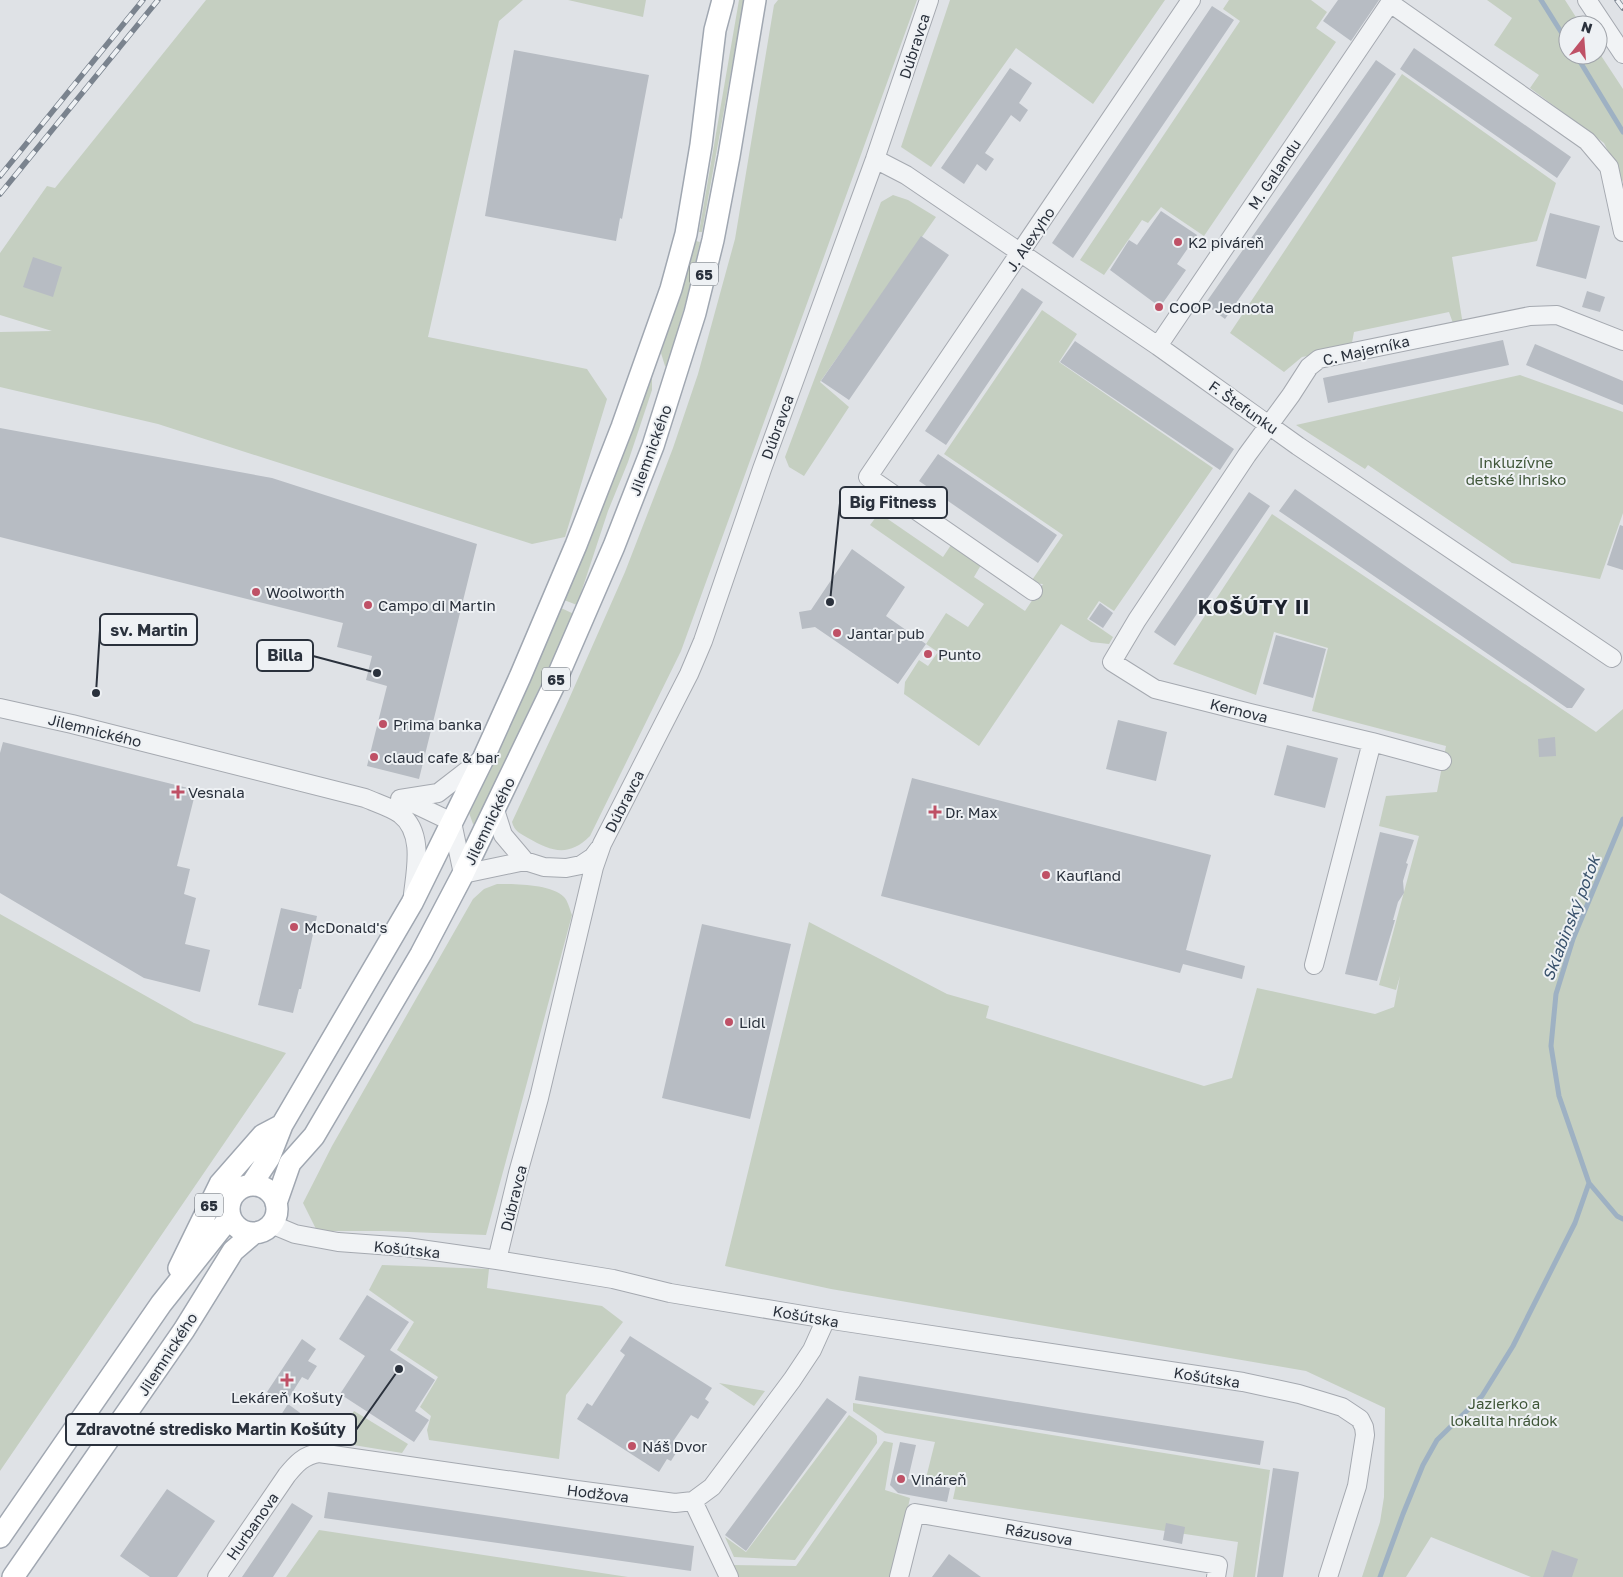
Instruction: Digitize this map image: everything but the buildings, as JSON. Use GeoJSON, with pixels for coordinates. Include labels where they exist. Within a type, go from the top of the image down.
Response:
{"type":"FeatureCollection","features":[{"type":"Feature","properties":{"kind":"main road"},"geometry":{"type":"LineString","coordinates":[[710,0],[715,30]]}},
{"type":"Feature","properties":{"kind":"main road","name":"Jilemnického"},"geometry":{"type":"LineString","coordinates":[[0,1537],[161,1304],[230,1217],[229,1207],[231,1198],[237,1190],[250,1185],[269,1158],[282,1125],[412,903],[483,759],[576,545],[622,426],[671,289],[686,234],[715,30],[724,0]]}},
{"type":"Feature","properties":{"kind":"main road","name":"Jilemnického"},"geometry":{"type":"LineString","coordinates":[[13,1577],[178,1338],[233,1251],[263,1229],[276,1214],[276,1203],[290,1163],[314,1136],[421,954],[495,810],[553,687],[614,546],[652,446],[683,354],[713,240],[755,0]]}},
{"type":"Feature","properties":{"kind":"main road","name":"Jilemnického"},"geometry":{"type":"LineString","coordinates":[[161,1304],[220,1184],[263,1135],[282,1125]]}},
{"type":"Feature","properties":{"kind":"main road"},"geometry":{"type":"LineString","coordinates":[[250,1185],[257,1185],[269,1191],[276,1203]]}},
{"type":"Feature","properties":{"kind":"main road","name":"65"},"geometry":{"type":"LineString","coordinates":[[230,1217],[239,1228],[247,1232],[263,1229]]}},
{"type":"Feature","properties":{"kind":"street","name":"Dúbravca"},"geometry":{"type":"LineString","coordinates":[[463,874],[525,861],[544,867],[566,868],[581,865],[593,857],[602,844],[689,674],[703,641],[762,469],[875,158],[929,0]]}},
{"type":"Feature","properties":{"kind":"street","name":"J. Alexyho"},"geometry":{"type":"LineString","coordinates":[[1034,591],[868,478],[1191,0]]}},
{"type":"Feature","properties":{"kind":"street"},"geometry":{"type":"LineString","coordinates":[[1587,0],[1623,54]]}},
{"type":"Feature","properties":{"kind":"street","name":"M. Galandu"},"geometry":{"type":"LineString","coordinates":[[1158,346],[1391,2],[1587,141],[1609,168],[1623,232]]}},
{"type":"Feature","properties":{"kind":"street","name":"F. Štefunku"},"geometry":{"type":"LineString","coordinates":[[875,158],[906,175],[1612,658]]}},
{"type":"Feature","properties":{"kind":"street","name":"C. Majerníka"},"geometry":{"type":"LineString","coordinates":[[1112,662],[1148,603],[1247,455],[1291,395],[1309,366],[1319,359],[1530,316],[1557,316],[1623,341]]}},
{"type":"Feature","properties":{"kind":"street","name":"Kernova"},"geometry":{"type":"LineString","coordinates":[[1112,662],[1155,689],[1442,760]]}},
{"type":"Feature","properties":{"kind":"street","name":"Jilemnického"},"geometry":{"type":"LineString","coordinates":[[0,708],[72,724],[364,798],[400,814],[410,825],[418,849],[412,903]]}},
{"type":"Feature","properties":{"kind":"street"},"geometry":{"type":"LineString","coordinates":[[1314,965],[1372,742]]}},
{"type":"Feature","properties":{"kind":"street","name":"Jilemnického"},"geometry":{"type":"LineString","coordinates":[[364,798],[404,799],[438,792],[483,759]]}},
{"type":"Feature","properties":{"kind":"street","name":"Jilemnického"},"geometry":{"type":"LineString","coordinates":[[404,799],[452,822],[463,874]]}},
{"type":"Feature","properties":{"kind":"street"},"geometry":{"type":"LineString","coordinates":[[495,810],[503,835],[525,861]]}},
{"type":"Feature","properties":{"kind":"street","name":"Dúbravca"},"geometry":{"type":"LineString","coordinates":[[498,1260],[594,867],[602,844]]}},
{"type":"Feature","properties":{"kind":"street","name":"Košútska"},"geometry":{"type":"LineString","coordinates":[[263,1229],[338,1242],[406,1247],[498,1260],[613,1280],[670,1293],[826,1319],[1243,1382],[1300,1394],[1342,1407],[1360,1419],[1365,1435],[1357,1486],[1328,1577]]}},
{"type":"Feature","properties":{"kind":"street"},"geometry":{"type":"LineString","coordinates":[[729,1577],[694,1501],[712,1487],[792,1380],[812,1350],[826,1319]]}},
{"type":"Feature","properties":{"kind":"street","name":"Hodžova"},"geometry":{"type":"LineString","coordinates":[[287,1475],[303,1458],[319,1453],[579,1491],[675,1503],[694,1501]]}},
{"type":"Feature","properties":{"kind":"street","name":"Hurbanova"},"geometry":{"type":"LineString","coordinates":[[217,1577],[287,1475]]}},
{"type":"Feature","properties":{"kind":"street","name":"Rázusova"},"geometry":{"type":"LineString","coordinates":[[899,1577],[915,1512],[1218,1565],[1216,1577]]}},
{"type":"Feature","properties":{"kind":"green space"},"geometry":{"type":"Polygon","coordinates":[[[206,0],[523,0],[499,21],[428,337],[587,369],[607,399],[565,537],[532,544],[158,424],[0,387],[0,332],[52,331],[0,315],[0,253],[47,186],[55,188],[206,0]]]}},
{"type":"Feature","properties":{"kind":"green space"},"geometry":{"type":"Polygon","coordinates":[[[568,0],[646,0],[643,17],[568,0]]]}},
{"type":"Feature","properties":{"kind":"green space"},"geometry":{"type":"Polygon","coordinates":[[[739,0],[744,0],[702,232],[699,232],[739,0]]]}},
{"type":"Feature","properties":{"kind":"green space"},"geometry":{"type":"Polygon","coordinates":[[[778,0],[917,0],[681,651],[590,836],[582,843],[567,850],[545,847],[520,834],[514,828],[512,822],[625,572],[673,448],[698,374],[735,239],[774,5],[778,0]]]}},
{"type":"Feature","properties":{"kind":"green space"},"geometry":{"type":"Polygon","coordinates":[[[950,0],[1165,0],[1093,104],[1016,48],[931,167],[901,147],[950,0]]]}},
{"type":"Feature","properties":{"kind":"green space"},"geometry":{"type":"Polygon","coordinates":[[[1229,0],[1311,0],[1327,12],[1316,28],[1336,42],[1204,236],[1161,207],[1148,223],[1142,220],[1104,275],[1080,260],[1240,21],[1223,9],[1229,0]]]}},
{"type":"Feature","properties":{"kind":"green space"},"geometry":{"type":"Polygon","coordinates":[[[1487,0],[1565,0],[1575,15],[1558,15],[1558,65],[1607,65],[1623,89],[1623,182],[1604,143],[1530,88],[1539,75],[1494,45],[1512,18],[1487,0]]]}},
{"type":"Feature","properties":{"kind":"green space"},"geometry":{"type":"Polygon","coordinates":[[[1402,74],[1556,183],[1537,241],[1452,257],[1463,325],[1454,326],[1449,312],[1354,332],[1351,348],[1302,357],[1284,372],[1230,333],[1402,74]]]}},
{"type":"Feature","properties":{"kind":"green space"},"geometry":{"type":"Polygon","coordinates":[[[893,195],[908,200],[936,217],[820,382],[849,407],[804,476],[789,467],[785,457],[881,202],[893,195]]]}},
{"type":"Feature","properties":{"kind":"green space"},"geometry":{"type":"Polygon","coordinates":[[[696,241],[700,242],[689,291],[667,367],[661,353],[696,241]]]}},
{"type":"Feature","properties":{"kind":"green space"},"geometry":{"type":"Polygon","coordinates":[[[1042,310],[1077,334],[1059,362],[1213,468],[1114,611],[1099,601],[1087,619],[1113,637],[1109,644],[1091,642],[1061,624],[979,746],[904,694],[905,682],[919,660],[928,666],[938,652],[926,644],[946,613],[968,627],[984,604],[870,525],[879,513],[943,557],[951,545],[981,565],[974,577],[1025,611],[1043,584],[1030,583],[1063,535],[944,454],[1042,310]]]}},
{"type":"Feature","properties":{"kind":"green space"},"geometry":{"type":"Polygon","coordinates":[[[652,375],[652,390],[628,462],[608,511],[577,605],[564,600],[611,484],[652,375]]]}},
{"type":"Feature","properties":{"kind":"green space","name":"Inkluzívne detské ihrisko"},"geometry":{"type":"Polygon","coordinates":[[[1520,375],[1623,412],[1623,513],[1600,579],[1512,563],[1368,465],[1365,469],[1296,425],[1520,375]]]}},
{"type":"Feature","properties":{"kind":"green space","name":"Jazierko a lokalita hrádok"},"geometry":{"type":"Polygon","coordinates":[[[1272,514],[1596,732],[1623,709],[1623,1577],[1531,1577],[1431,1537],[1406,1577],[1362,1577],[1380,1522],[1384,1497],[1385,1408],[1306,1371],[831,1289],[725,1266],[809,922],[947,994],[989,1006],[986,1018],[1204,1086],[1232,1078],[1257,988],[1375,1014],[1394,1007],[1400,976],[1396,990],[1379,985],[1419,836],[1379,826],[1386,796],[1437,792],[1446,746],[1312,711],[1328,648],[1274,632],[1256,695],[1173,664],[1272,514]]]}},
{"type":"Feature","properties":{"kind":"green space"},"geometry":{"type":"Polygon","coordinates":[[[561,608],[574,614],[475,825],[468,810],[522,699],[561,608]]]}},
{"type":"Feature","properties":{"kind":"green space"},"geometry":{"type":"Polygon","coordinates":[[[497,884],[513,884],[550,889],[564,897],[572,915],[486,1235],[384,1231],[317,1231],[303,1203],[332,1146],[473,899],[484,889],[497,884]]]}},
{"type":"Feature","properties":{"kind":"green space"},"geometry":{"type":"Polygon","coordinates":[[[0,914],[194,1023],[286,1053],[0,1471],[0,914]]]}},
{"type":"Feature","properties":{"kind":"green space"},"geometry":{"type":"Polygon","coordinates":[[[382,1265],[489,1269],[487,1288],[602,1306],[623,1322],[566,1395],[559,1459],[429,1440],[427,1430],[431,1416],[420,1407],[438,1377],[397,1350],[414,1322],[369,1290],[382,1265]]]}},
{"type":"Feature","properties":{"kind":"green space"},"geometry":{"type":"Polygon","coordinates":[[[719,1383],[765,1391],[754,1406],[719,1383]]]}},
{"type":"Feature","properties":{"kind":"green space"},"geometry":{"type":"Polygon","coordinates":[[[853,1403],[1270,1470],[1255,1577],[1233,1577],[1238,1542],[953,1499],[956,1485],[925,1482],[935,1442],[885,1433],[853,1411],[853,1403]]]}},
{"type":"Feature","properties":{"kind":"green space"},"geometry":{"type":"Polygon","coordinates":[[[354,1411],[408,1444],[402,1453],[335,1442],[354,1411]]]}},
{"type":"Feature","properties":{"kind":"green space"},"geometry":{"type":"Polygon","coordinates":[[[849,1415],[875,1433],[877,1443],[795,1560],[734,1557],[725,1537],[746,1552],[849,1415]]]}},
{"type":"Feature","properties":{"kind":"green space"},"geometry":{"type":"Polygon","coordinates":[[[884,1441],[893,1443],[885,1490],[910,1498],[893,1577],[738,1577],[732,1565],[796,1566],[884,1441]]]}},
{"type":"Feature","properties":{"kind":"green space"},"geometry":{"type":"Polygon","coordinates":[[[319,1530],[628,1577],[286,1577],[319,1530]]]}},
{"type":"Feature","properties":{"kind":"waterway","name":"Sklabinský potok"},"geometry":{"type":"LineString","coordinates":[[1541,0],[1558,27]]}},
{"type":"Feature","properties":{"kind":"waterway","name":"Sklabinský potok"},"geometry":{"type":"LineString","coordinates":[[1582,65],[1623,132]]}},
{"type":"Feature","properties":{"kind":"waterway","name":"Sklabinský potok"},"geometry":{"type":"LineString","coordinates":[[1623,819],[1573,939],[1556,994],[1551,1046],[1559,1096],[1589,1183],[1617,1216],[1623,1219]]}},
{"type":"Feature","properties":{"kind":"waterway"},"geometry":{"type":"LineString","coordinates":[[1380,1577],[1423,1465],[1437,1440],[1482,1396],[1513,1346],[1575,1223],[1589,1183]]}},
{"type":"Feature","properties":{"kind":"railway"},"geometry":{"type":"LineString","coordinates":[[0,176],[143,0]]}},
{"type":"Feature","properties":{"kind":"railway"},"geometry":{"type":"LineString","coordinates":[[0,194],[158,0]]}},
{"type":"Feature","properties":{"kind":"railway"},"geometry":{"type":"LineString","coordinates":[[1617,0],[1623,8]]}},
{"type":"Feature","properties":{"kind":"place","name":"K2 piváreň"},"geometry":{"type":"Point","coordinates":[1178,242]}},
{"type":"Feature","properties":{"kind":"place","name":"COOP Jednota"},"geometry":{"type":"Point","coordinates":[1159,307]}},
{"type":"Feature","properties":{"kind":"place","name":"Woolworth"},"geometry":{"type":"Point","coordinates":[256,592]}},
{"type":"Feature","properties":{"kind":"place","name":"Big Fitness"},"geometry":{"type":"Point","coordinates":[830,602]}},
{"type":"Feature","properties":{"kind":"place","name":"Campo di Martin"},"geometry":{"type":"Point","coordinates":[368,605]}},
{"type":"Feature","properties":{"kind":"place","name":"Jantar pub"},"geometry":{"type":"Point","coordinates":[837,633]}},
{"type":"Feature","properties":{"kind":"place","name":"Punto"},"geometry":{"type":"Point","coordinates":[928,654]}},
{"type":"Feature","properties":{"kind":"place","name":"Billa"},"geometry":{"type":"Point","coordinates":[377,673]}},
{"type":"Feature","properties":{"kind":"place","name":"sv. Martin"},"geometry":{"type":"Point","coordinates":[96,693]}},
{"type":"Feature","properties":{"kind":"place","name":"Prima banka"},"geometry":{"type":"Point","coordinates":[383,724]}},
{"type":"Feature","properties":{"kind":"place","name":"claud cafe & bar"},"geometry":{"type":"Point","coordinates":[374,757]}},
{"type":"Feature","properties":{"kind":"place","name":"Vesnala"},"geometry":{"type":"Point","coordinates":[178,792]}},
{"type":"Feature","properties":{"kind":"place","name":"Dr. Max"},"geometry":{"type":"Point","coordinates":[935,812]}},
{"type":"Feature","properties":{"kind":"place","name":"Kaufland"},"geometry":{"type":"Point","coordinates":[1046,875]}},
{"type":"Feature","properties":{"kind":"place","name":"McDonald's"},"geometry":{"type":"Point","coordinates":[294,927]}},
{"type":"Feature","properties":{"kind":"place","name":"Lidl"},"geometry":{"type":"Point","coordinates":[729,1022]}},
{"type":"Feature","properties":{"kind":"place","name":"Zdravotné stredisko Martin Košúty"},"geometry":{"type":"Point","coordinates":[399,1369]}},
{"type":"Feature","properties":{"kind":"place","name":"Lekáreň Košuty"},"geometry":{"type":"Point","coordinates":[287,1380]}},
{"type":"Feature","properties":{"kind":"place","name":"Náš Dvor"},"geometry":{"type":"Point","coordinates":[632,1446]}},
{"type":"Feature","properties":{"kind":"place","name":"Vináreň"},"geometry":{"type":"Point","coordinates":[901,1479]}},
{"type":"Feature","properties":{"kind":"district","name":"KOŠÚTY II"},"geometry":{"type":"Point","coordinates":[1254,606]}}]}
